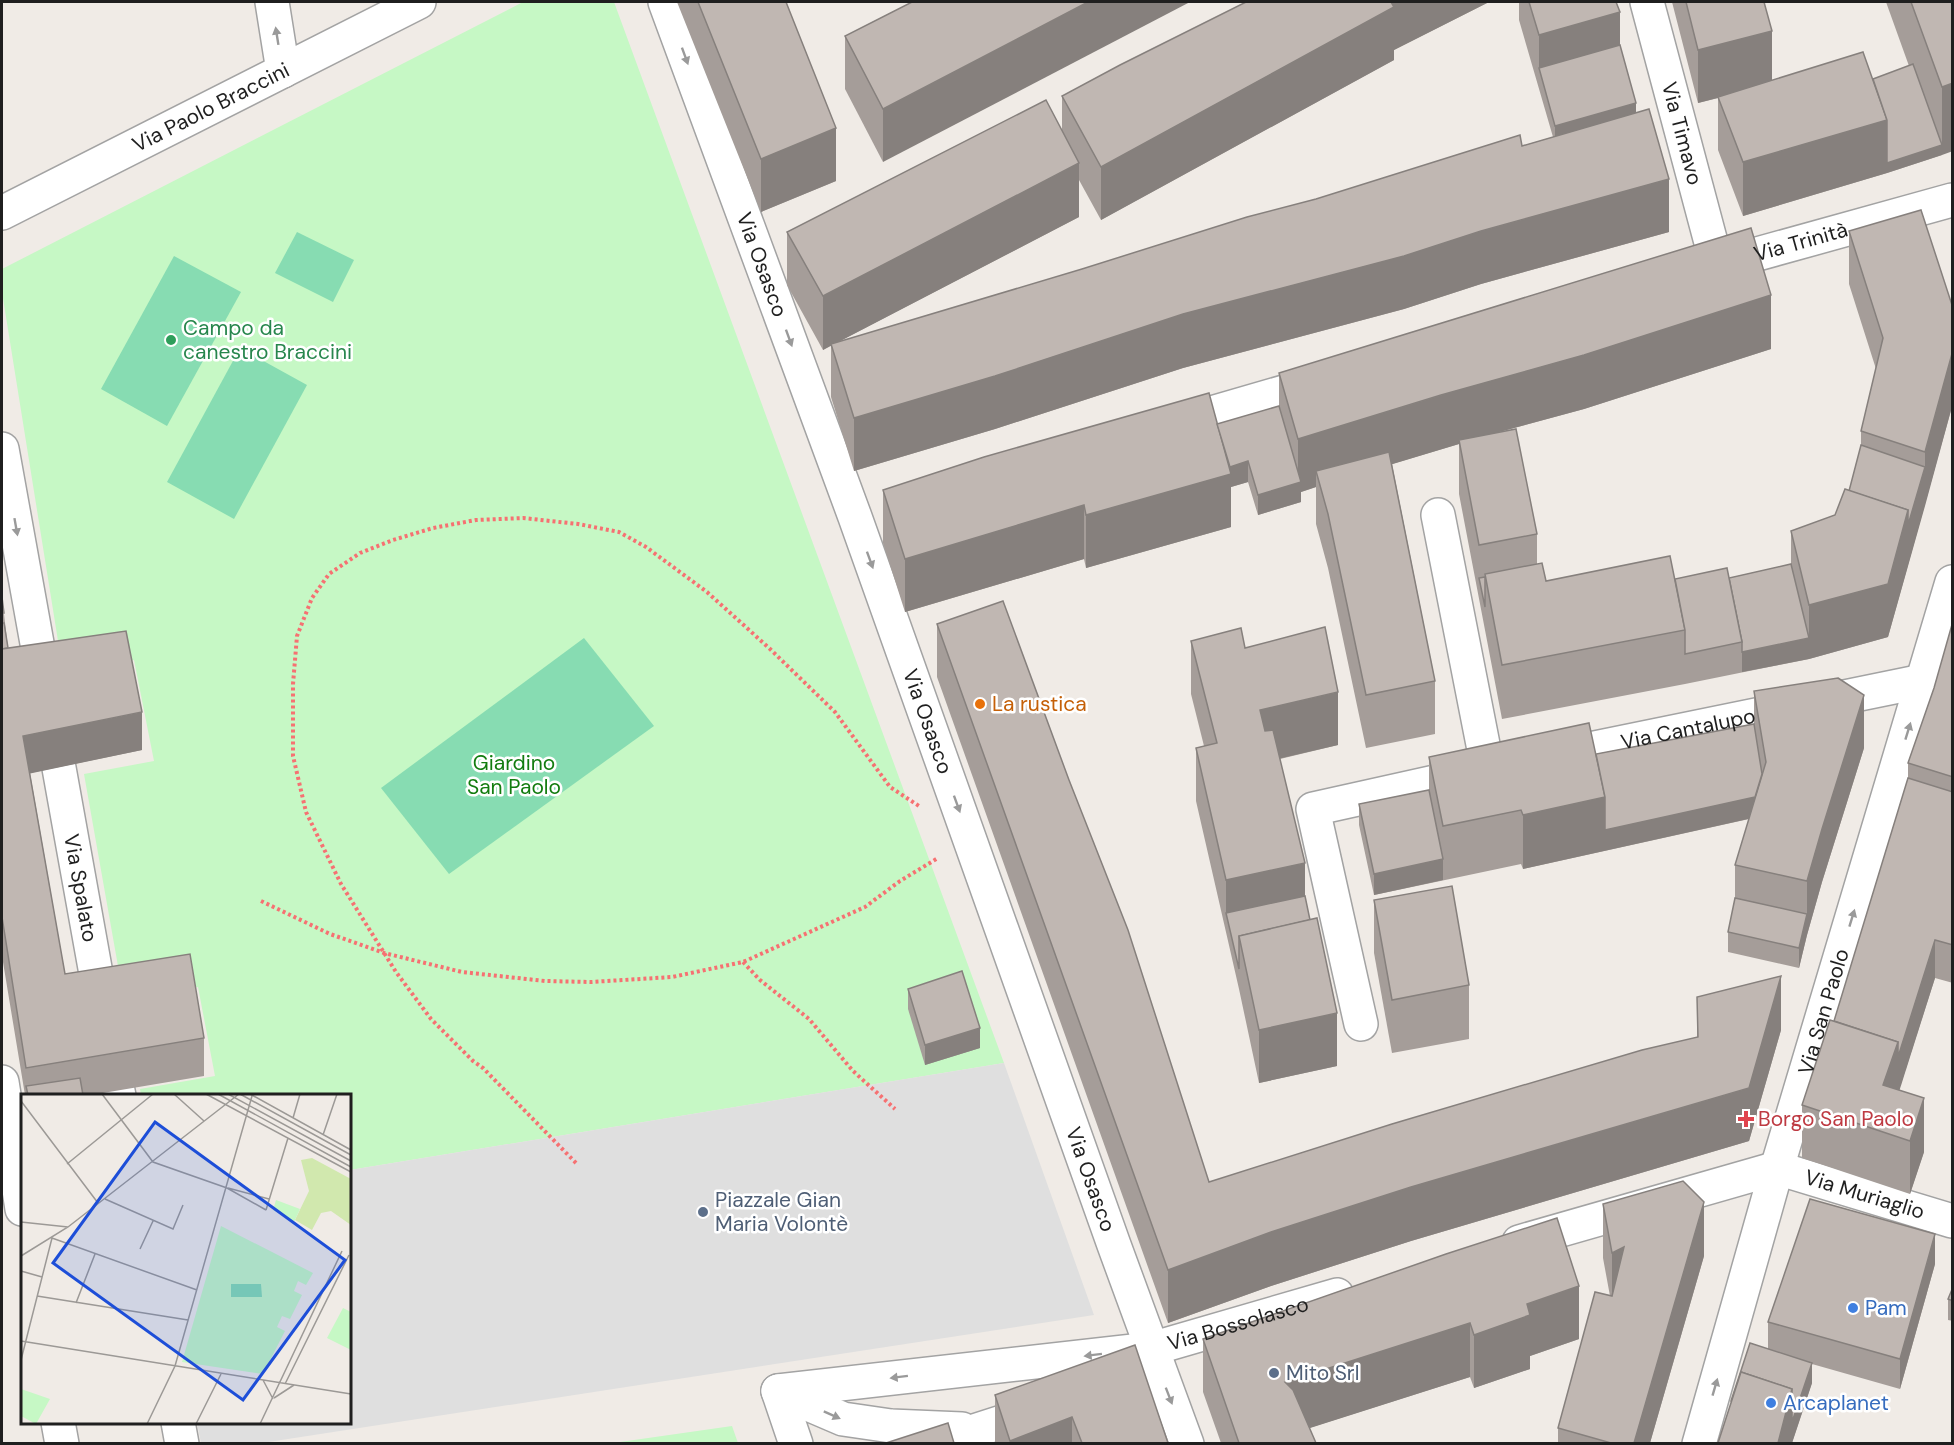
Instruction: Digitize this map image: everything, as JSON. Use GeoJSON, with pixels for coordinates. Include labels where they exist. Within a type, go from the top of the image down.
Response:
{"type":"FeatureCollection","features":[{"type":"Feature","properties":{"kind":"street"},"geometry":{"type":"LineString","coordinates":[[272,2],[283,71]]}},
{"type":"Feature","properties":{"kind":"street","name":"Via Paolo Braccini"},"geometry":{"type":"LineString","coordinates":[[2,213],[419,2]]}},
{"type":"Feature","properties":{"kind":"street","name":"Via Osasco"},"geometry":{"type":"LineString","coordinates":[[665,2],[776,262],[867,514],[969,840],[1151,1349],[1187,1443]]}},
{"type":"Feature","properties":{"kind":"street","name":"Via Timavo"},"geometry":{"type":"LineString","coordinates":[[1647,2],[1717,265]]}},
{"type":"Feature","properties":{"kind":"street","name":"Via Trinità"},"geometry":{"type":"LineString","coordinates":[[1682,275],[1953,200]]}},
{"type":"Feature","properties":{"kind":"street"},"geometry":{"type":"LineString","coordinates":[[1143,433],[1349,372]]}},
{"type":"Feature","properties":{"kind":"street"},"geometry":{"type":"LineString","coordinates":[[2,449],[44,682]]}},
{"type":"Feature","properties":{"kind":"street"},"geometry":{"type":"LineString","coordinates":[[1438,514],[1507,766]]}},
{"type":"Feature","properties":{"kind":"street","name":"Via San Paolo"},"geometry":{"type":"LineString","coordinates":[[1699,1443],[1777,1168],[1923,681],[1948,619],[1953,582]]}},
{"type":"Feature","properties":{"kind":"street","name":"Via Cantalupo"},"geometry":{"type":"LineString","coordinates":[[1361,1024],[1313,809],[1507,766],[1923,681]]}},
{"type":"Feature","properties":{"kind":"street","name":"Via Spalato"},"geometry":{"type":"LineString","coordinates":[[59,768],[102,1006]]}},
{"type":"Feature","properties":{"kind":"street"},"geometry":{"type":"LineString","coordinates":[[2,1082],[21,1203]]}},
{"type":"Feature","properties":{"kind":"street"},"geometry":{"type":"LineString","coordinates":[[1489,1251],[1777,1168]]}},
{"type":"Feature","properties":{"kind":"street","name":"Via Muriaglio"},"geometry":{"type":"LineString","coordinates":[[1777,1168],[1953,1221]]}},
{"type":"Feature","properties":{"kind":"street","name":"Via Bossolasco"},"geometry":{"type":"LineString","coordinates":[[778,1391],[1151,1349],[1362,1287]]}},
{"type":"Feature","properties":{"kind":"street","name":"Via Bossolasco"},"geometry":{"type":"LineString","coordinates":[[1115,1383],[1151,1349]]}},
{"type":"Feature","properties":{"kind":"street"},"geometry":{"type":"LineString","coordinates":[[778,1391],[843,1419],[891,1426],[976,1430]]}},
{"type":"Feature","properties":{"kind":"street"},"geometry":{"type":"LineString","coordinates":[[778,1391],[796,1443]]}},
{"type":"Feature","properties":{"kind":"street"},"geometry":{"type":"LineString","coordinates":[[934,1443],[1062,1403]]}},
{"type":"Feature","properties":{"kind":"street"},"geometry":{"type":"LineString","coordinates":[[58,1424],[62,1443]]}},
{"type":"Feature","properties":{"kind":"street"},"geometry":{"type":"LineString","coordinates":[[178,1424],[182,1443]]}},
{"type":"Feature","properties":{"kind":"path"},"geometry":{"type":"LineString","coordinates":[[576,1163],[432,1019],[396,972],[341,884],[306,812],[293,756],[293,684],[297,636],[312,598],[329,574],[360,553],[393,540],[433,528],[477,520],[523,518],[578,524],[619,532],[646,547],[706,592],[769,648],[836,712],[890,787],[920,807]]}},
{"type":"Feature","properties":{"kind":"path"},"geometry":{"type":"LineString","coordinates":[[261,901],[330,934],[384,953],[462,972],[546,981],[580,982],[672,977],[743,962],[865,907],[900,881],[969,840]]}},
{"type":"Feature","properties":{"kind":"path"},"geometry":{"type":"LineString","coordinates":[[743,962],[760,980],[809,1019],[853,1071],[895,1109]]}},
{"type":"Feature","properties":{"kind":"green space","name":"Giardino San Paolo"},"geometry":{"type":"Polygon","coordinates":[[[523,2],[614,2],[1004,1063],[351,1170],[351,1094],[141,1094],[140,1089],[215,1076],[198,987],[124,1000],[84,774],[154,761],[134,660],[63,672],[2,292],[2,269],[523,2]]]}},
{"type":"Feature","properties":{"kind":"green space"},"geometry":{"type":"Polygon","coordinates":[[[297,232],[354,260],[333,302],[275,273],[297,232]]]}},
{"type":"Feature","properties":{"kind":"green space","name":"Campo da canestro Braccini"},"geometry":{"type":"Polygon","coordinates":[[[174,256],[241,292],[167,426],[101,389],[174,256]]]}},
{"type":"Feature","properties":{"kind":"green space","name":"Campo da canestro Braccini"},"geometry":{"type":"Polygon","coordinates":[[[240,348],[307,385],[234,519],[167,482],[240,348]]]}},
{"type":"Feature","properties":{"kind":"green space"},"geometry":{"type":"Polygon","coordinates":[[[584,638],[654,726],[449,874],[381,788],[584,638]]]}},
{"type":"Feature","properties":{"kind":"green space"},"geometry":{"type":"Polygon","coordinates":[[[732,1426],[738,1443],[613,1443],[732,1426]]]}},
{"type":"Feature","properties":{"kind":"shaded area","name":"Piazzale Gian Maria Volontè"},"geometry":{"type":"Polygon","coordinates":[[[1004,1063],[1094,1315],[262,1443],[201,1443],[197,1424],[351,1424],[351,1170],[1004,1063]]]}},
{"type":"Feature","properties":{"kind":"building"},"geometry":{"type":"Polygon","coordinates":[[[698,2],[786,2],[836,128],[761,159],[698,2]]]}},
{"type":"Feature","properties":{"kind":"building"},"geometry":{"type":"Polygon","coordinates":[[[912,2],[1088,2],[883,109],[845,36],[912,2]]]}},
{"type":"Feature","properties":{"kind":"building"},"geometry":{"type":"Polygon","coordinates":[[[1246,2],[1391,2],[1394,7],[1101,167],[1062,96],[1246,2]]]}},
{"type":"Feature","properties":{"kind":"building"},"geometry":{"type":"Polygon","coordinates":[[[1529,2],[1616,2],[1620,12],[1539,35],[1529,2]]]}},
{"type":"Feature","properties":{"kind":"building"},"geometry":{"type":"Polygon","coordinates":[[[1686,2],[1764,2],[1772,31],[1698,50],[1686,2]]]}},
{"type":"Feature","properties":{"kind":"building"},"geometry":{"type":"Polygon","coordinates":[[[1911,2],[1953,2],[1953,83],[1942,87],[1911,2]]]}},
{"type":"Feature","properties":{"kind":"building"},"geometry":{"type":"Polygon","coordinates":[[[1620,45],[1636,103],[1555,126],[1539,68],[1620,45]]]}},
{"type":"Feature","properties":{"kind":"building"},"geometry":{"type":"Polygon","coordinates":[[[1863,52],[1887,120],[1743,162],[1718,97],[1863,52]]]}},
{"type":"Feature","properties":{"kind":"building"},"geometry":{"type":"Polygon","coordinates":[[[1913,64],[1942,145],[1887,163],[1887,120],[1873,79],[1913,64]]]}},
{"type":"Feature","properties":{"kind":"building"},"geometry":{"type":"Polygon","coordinates":[[[1046,100],[1079,163],[823,296],[787,232],[1046,100]]]}},
{"type":"Feature","properties":{"kind":"building"},"geometry":{"type":"Polygon","coordinates":[[[1649,109],[1669,179],[1481,231],[1404,256],[1183,314],[995,376],[854,418],[831,344],[1247,217],[1316,199],[1520,135],[1522,146],[1649,109]]]}},
{"type":"Feature","properties":{"kind":"building"},"geometry":{"type":"Polygon","coordinates":[[[1921,210],[1953,308],[1953,350],[1925,452],[1861,431],[1883,338],[1849,231],[1921,210]]]}},
{"type":"Feature","properties":{"kind":"building"},"geometry":{"type":"Polygon","coordinates":[[[1751,228],[1771,295],[1584,355],[1441,395],[1298,439],[1279,373],[1751,228]]]}},
{"type":"Feature","properties":{"kind":"building"},"geometry":{"type":"Polygon","coordinates":[[[1209,393],[1231,474],[1086,515],[1084,505],[905,559],[883,490],[984,457],[1209,393]]]}},
{"type":"Feature","properties":{"kind":"building"},"geometry":{"type":"Polygon","coordinates":[[[1279,406],[1301,482],[1258,495],[1248,461],[1230,467],[1217,424],[1279,406]]]}},
{"type":"Feature","properties":{"kind":"building"},"geometry":{"type":"Polygon","coordinates":[[[1516,429],[1537,534],[1479,545],[1459,440],[1516,429]]]}},
{"type":"Feature","properties":{"kind":"building"},"geometry":{"type":"Polygon","coordinates":[[[1861,445],[1925,467],[1908,525],[1908,510],[1849,491],[1861,445]]]}},
{"type":"Feature","properties":{"kind":"building"},"geometry":{"type":"Polygon","coordinates":[[[1389,452],[1435,681],[1366,695],[1328,514],[1316,471],[1389,452]]]}},
{"type":"Feature","properties":{"kind":"building"},"geometry":{"type":"Polygon","coordinates":[[[1845,489],[1908,510],[1888,584],[1809,605],[1791,531],[1835,515],[1845,489]]]}},
{"type":"Feature","properties":{"kind":"building"},"geometry":{"type":"Polygon","coordinates":[[[1670,556],[1685,630],[1502,665],[1485,574],[1542,563],[1546,581],[1670,556]]]}},
{"type":"Feature","properties":{"kind":"building"},"geometry":{"type":"Polygon","coordinates":[[[1791,564],[1809,638],[1742,652],[1729,578],[1791,564]]]}},
{"type":"Feature","properties":{"kind":"building"},"geometry":{"type":"Polygon","coordinates":[[[1727,568],[1742,642],[1685,654],[1685,630],[1675,579],[1727,568]]]}},
{"type":"Feature","properties":{"kind":"building"},"geometry":{"type":"Polygon","coordinates":[[[1485,577],[1485,607],[1479,578],[1485,577]]]}},
{"type":"Feature","properties":{"kind":"building"},"geometry":{"type":"Polygon","coordinates":[[[1003,601],[1069,780],[1128,930],[1209,1182],[1392,1124],[1642,1050],[1698,1037],[1697,997],[1781,976],[1749,1088],[1411,1187],[1271,1232],[1168,1270],[937,624],[1003,601]]]}},
{"type":"Feature","properties":{"kind":"building"},"geometry":{"type":"Polygon","coordinates":[[[1953,621],[1953,777],[1908,763],[1934,688],[1953,621]]]}},
{"type":"Feature","properties":{"kind":"building"},"geometry":{"type":"Polygon","coordinates":[[[2,623],[4,623],[8,648],[2,649],[2,623]]]}},
{"type":"Feature","properties":{"kind":"building"},"geometry":{"type":"Polygon","coordinates":[[[1325,627],[1338,692],[1260,710],[1265,731],[1273,730],[1305,863],[1226,880],[1196,748],[1217,743],[1191,641],[1241,628],[1245,648],[1325,627]]]}},
{"type":"Feature","properties":{"kind":"building"},"geometry":{"type":"Polygon","coordinates":[[[126,631],[142,712],[23,736],[65,974],[190,954],[204,1038],[26,1068],[2,917],[2,649],[126,631]]]}},
{"type":"Feature","properties":{"kind":"building"},"geometry":{"type":"Polygon","coordinates":[[[1838,678],[1864,695],[1807,881],[1735,865],[1766,762],[1754,691],[1838,678]]]}},
{"type":"Feature","properties":{"kind":"building"},"geometry":{"type":"Polygon","coordinates":[[[1589,723],[1605,797],[1523,815],[1521,810],[1443,826],[1429,757],[1589,723]]]}},
{"type":"Feature","properties":{"kind":"building"},"geometry":{"type":"Polygon","coordinates":[[[1754,724],[1762,774],[1755,797],[1605,830],[1605,797],[1596,754],[1754,724]]]}},
{"type":"Feature","properties":{"kind":"building"},"geometry":{"type":"Polygon","coordinates":[[[1908,778],[1953,792],[1953,945],[1935,940],[1898,1057],[1898,1042],[1834,1021],[1908,778]]]}},
{"type":"Feature","properties":{"kind":"building"},"geometry":{"type":"Polygon","coordinates":[[[1429,790],[1443,859],[1374,874],[1359,804],[1429,790]]]}},
{"type":"Feature","properties":{"kind":"building"},"geometry":{"type":"Polygon","coordinates":[[[1452,886],[1469,985],[1392,1000],[1374,900],[1452,886]]]}},
{"type":"Feature","properties":{"kind":"building"},"geometry":{"type":"Polygon","coordinates":[[[1305,896],[1310,920],[1239,936],[1239,969],[1226,913],[1305,896]]]}},
{"type":"Feature","properties":{"kind":"building"},"geometry":{"type":"Polygon","coordinates":[[[1735,898],[1807,914],[1799,948],[1728,932],[1735,898]]]}},
{"type":"Feature","properties":{"kind":"building"},"geometry":{"type":"Polygon","coordinates":[[[1317,918],[1337,1013],[1259,1030],[1239,936],[1317,918]]]}},
{"type":"Feature","properties":{"kind":"building"},"geometry":{"type":"Polygon","coordinates":[[[962,971],[980,1028],[925,1045],[908,989],[962,971]]]}},
{"type":"Feature","properties":{"kind":"building"},"geometry":{"type":"Polygon","coordinates":[[[1830,1020],[1898,1042],[1883,1085],[1924,1098],[1910,1141],[1802,1105],[1830,1020]]]}},
{"type":"Feature","properties":{"kind":"building"},"geometry":{"type":"Polygon","coordinates":[[[80,1078],[83,1094],[28,1094],[26,1086],[80,1078]]]}},
{"type":"Feature","properties":{"kind":"building"},"geometry":{"type":"Polygon","coordinates":[[[1683,1181],[1704,1202],[1634,1443],[1611,1443],[1558,1428],[1595,1292],[1612,1296],[1624,1247],[1612,1253],[1603,1204],[1683,1181]]]}},
{"type":"Feature","properties":{"kind":"building","name":"Pam"},"geometry":{"type":"Polygon","coordinates":[[[1810,1199],[1935,1234],[1900,1359],[1768,1322],[1810,1199]]]}},
{"type":"Feature","properties":{"kind":"building"},"geometry":{"type":"Polygon","coordinates":[[[1557,1218],[1579,1286],[1527,1304],[1530,1315],[1474,1335],[1470,1323],[1285,1382],[1293,1390],[1316,1443],[1239,1443],[1203,1339],[1446,1254],[1557,1218]]]}},
{"type":"Feature","properties":{"kind":"building"},"geometry":{"type":"Polygon","coordinates":[[[1953,1287],[1953,1301],[1948,1299],[1953,1287]]]}},
{"type":"Feature","properties":{"kind":"building"},"geometry":{"type":"Polygon","coordinates":[[[1750,1343],[1812,1363],[1792,1422],[1792,1389],[1741,1372],[1731,1401],[1750,1343]]]}},
{"type":"Feature","properties":{"kind":"building"},"geometry":{"type":"Polygon","coordinates":[[[1135,1345],[1168,1443],[1082,1443],[1072,1417],[1010,1441],[995,1395],[1135,1345]]]}},
{"type":"Feature","properties":{"kind":"building","name":"Arcaplanet"},"geometry":{"type":"Polygon","coordinates":[[[1741,1372],[1792,1389],[1778,1443],[1718,1443],[1741,1372]]]}},
{"type":"Feature","properties":{"kind":"building"},"geometry":{"type":"Polygon","coordinates":[[[948,1423],[954,1443],[886,1443],[948,1423]]]}},
{"type":"Feature","properties":{"kind":"place","name":"Campo da canestro Braccini"},"geometry":{"type":"Point","coordinates":[171,340]}},
{"type":"Feature","properties":{"kind":"place","name":"La rustica"},"geometry":{"type":"Point","coordinates":[980,704]}},
{"type":"Feature","properties":{"kind":"place","name":"Borgo San Paolo"},"geometry":{"type":"Point","coordinates":[1746,1119]}},
{"type":"Feature","properties":{"kind":"place","name":"Piazzale Gian Maria Volontè"},"geometry":{"type":"Point","coordinates":[703,1212]}},
{"type":"Feature","properties":{"kind":"place","name":"Pam"},"geometry":{"type":"Point","coordinates":[1853,1308]}},
{"type":"Feature","properties":{"kind":"place","name":"Mito Srl"},"geometry":{"type":"Point","coordinates":[1274,1373]}},
{"type":"Feature","properties":{"kind":"place","name":"Arcaplanet"},"geometry":{"type":"Point","coordinates":[1771,1403]}}]}
